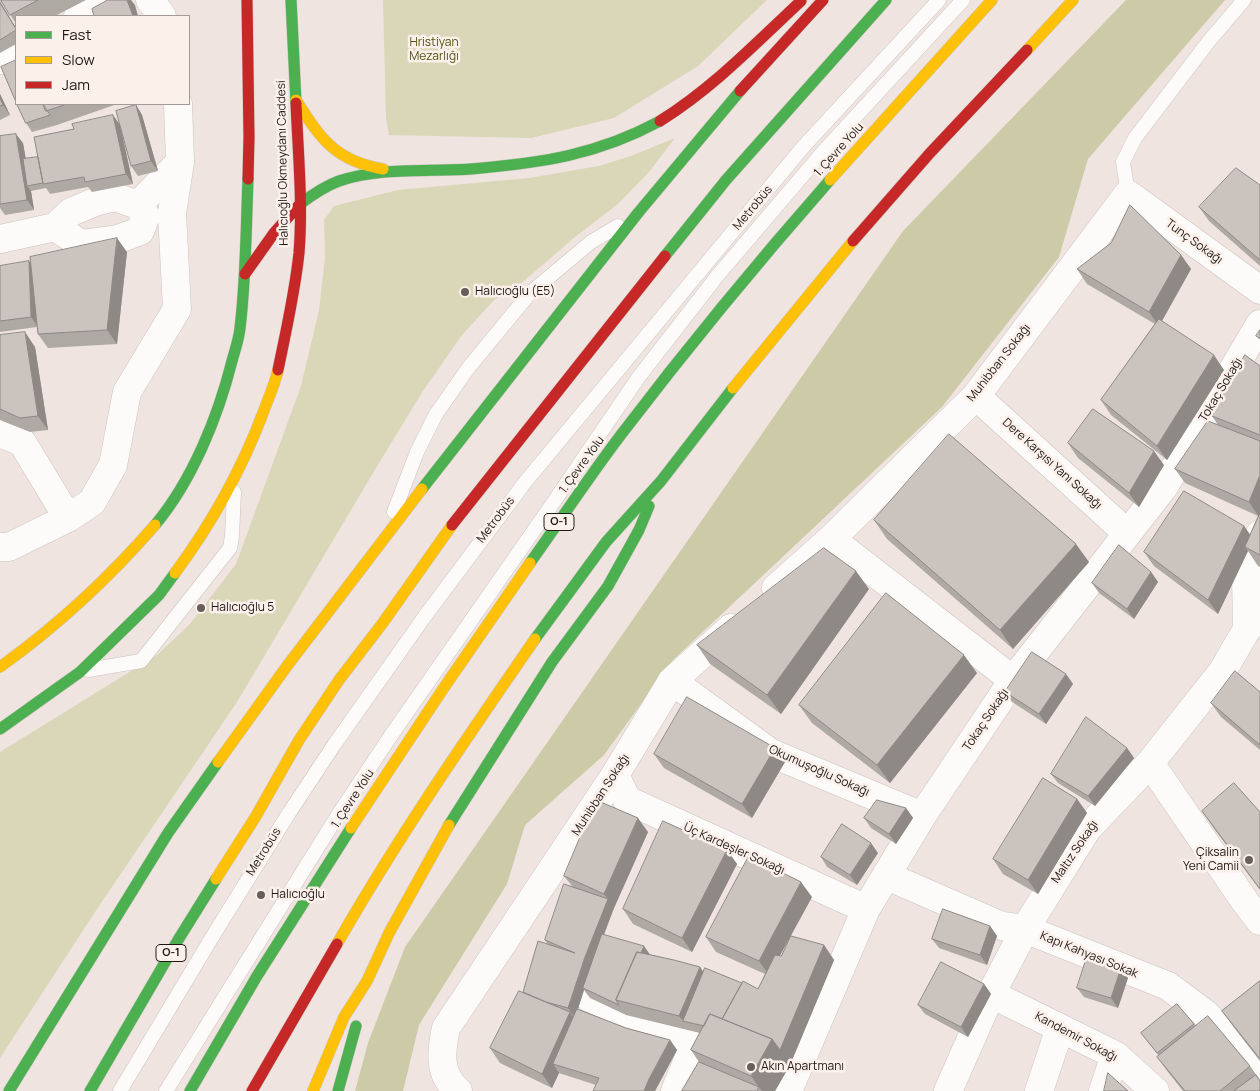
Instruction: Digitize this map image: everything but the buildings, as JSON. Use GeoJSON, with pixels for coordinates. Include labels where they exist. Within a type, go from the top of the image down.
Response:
{"type":"FeatureCollection","features":[{"type":"Feature","properties":{"kind":"main road"},"geometry":{"type":"LineString","coordinates":[[0,667],[40,639],[124,561],[170,507],[203,446],[224,394],[240,330],[245,274],[249,137],[246,0]]}},
{"type":"Feature","properties":{"kind":"main road","name":"Halıcıoğlu Okmeydanı Caddesi"},"geometry":{"type":"LineString","coordinates":[[0,728],[80,672],[159,595],[200,539],[234,481],[252,442],[276,375],[294,295],[299,252],[300,204],[291,0]]}},
{"type":"Feature","properties":{"kind":"main road"},"geometry":{"type":"LineString","coordinates":[[245,274],[274,234],[300,204],[316,192],[344,179],[369,175],[505,165],[579,154],[607,146],[649,128],[695,99],[724,75],[764,34],[803,0]]}},
{"type":"Feature","properties":{"kind":"main road"},"geometry":{"type":"LineString","coordinates":[[9,1091],[168,833],[287,666],[484,408],[638,213],[736,95],[824,0]]}},
{"type":"Feature","properties":{"kind":"main road","name":"O-1"},"geometry":{"type":"LineString","coordinates":[[90,1091],[178,940],[256,816],[299,740],[338,680],[382,624],[452,525],[608,326],[726,180],[886,0]]}},
{"type":"Feature","properties":{"kind":"main road","name":"1. Çevre Yolu"},"geometry":{"type":"LineString","coordinates":[[190,1091],[255,979],[419,724],[520,576],[620,436],[762,258],[992,0]]}},
{"type":"Feature","properties":{"kind":"main road"},"geometry":{"type":"LineString","coordinates":[[252,1091],[371,885],[472,731],[606,542],[661,482],[713,413],[849,246],[930,153],[1073,0]]}},
{"type":"Feature","properties":{"kind":"main road"},"geometry":{"type":"LineString","coordinates":[[296,100],[313,127],[343,157],[369,166],[407,173]]}},
{"type":"Feature","properties":{"kind":"main road"},"geometry":{"type":"LineString","coordinates":[[313,1091],[344,1017],[367,981],[389,933],[449,826],[552,662],[608,586],[639,530],[661,482]]}},
{"type":"Feature","properties":{"kind":"main road"},"geometry":{"type":"LineString","coordinates":[[338,1091],[367,981]]}},
{"type":"Feature","properties":{"kind":"street"},"geometry":{"type":"LineString","coordinates":[[80,15],[106,0]]}},
{"type":"Feature","properties":{"kind":"street"},"geometry":{"type":"LineString","coordinates":[[150,0],[161,15]]}},
{"type":"Feature","properties":{"kind":"street"},"geometry":{"type":"LineString","coordinates":[[0,60],[15,52]]}},
{"type":"Feature","properties":{"kind":"street"},"geometry":{"type":"LineString","coordinates":[[0,547],[9,547],[68,518],[92,502],[113,464],[127,392],[177,309],[172,212],[180,162],[178,105]]}},
{"type":"Feature","properties":{"kind":"street"},"geometry":{"type":"LineString","coordinates":[[138,205],[180,162]]}},
{"type":"Feature","properties":{"kind":"street","name":"Tunç Sokağı"},"geometry":{"type":"LineString","coordinates":[[1128,194],[1260,290]]}},
{"type":"Feature","properties":{"kind":"street","name":"Muhibban Sokağı"},"geometry":{"type":"LineString","coordinates":[[458,1091],[451,1085],[446,1076],[441,1052],[446,1028],[615,775],[672,681],[831,539],[976,396],[1128,194]]}},
{"type":"Feature","properties":{"kind":"street"},"geometry":{"type":"LineString","coordinates":[[0,239],[55,227],[71,212],[115,197],[138,205],[146,216],[140,231],[118,239],[81,244],[55,227]]}},
{"type":"Feature","properties":{"kind":"street","name":"Tokaç Sokağı"},"geometry":{"type":"LineString","coordinates":[[788,1091],[866,909],[922,816],[1013,680],[1163,488],[1260,324]]}},
{"type":"Feature","properties":{"kind":"street","name":"Dere Karşısı Yanı Sokağı"},"geometry":{"type":"LineString","coordinates":[[976,396],[1128,532]]}},
{"type":"Feature","properties":{"kind":"street"},"geometry":{"type":"LineString","coordinates":[[0,433],[22,442],[68,518]]}},
{"type":"Feature","properties":{"kind":"street"},"geometry":{"type":"LineString","coordinates":[[1253,623],[1246,573],[1260,534]]}},
{"type":"Feature","properties":{"kind":"street"},"geometry":{"type":"LineString","coordinates":[[831,539],[1013,680]]}},
{"type":"Feature","properties":{"kind":"street","name":"Maltız Sokağı"},"geometry":{"type":"LineString","coordinates":[[948,1091],[991,994],[1025,929],[1087,829],[1150,763],[1222,672],[1253,623]]}},
{"type":"Feature","properties":{"kind":"street","name":"Okumuşoğlu Sokağı"},"geometry":{"type":"LineString","coordinates":[[672,681],[772,753],[922,816]]}},
{"type":"Feature","properties":{"kind":"street"},"geometry":{"type":"LineString","coordinates":[[1150,763],[1260,921]]}},
{"type":"Feature","properties":{"kind":"street","name":"Üç Kardeşler Sokağı"},"geometry":{"type":"LineString","coordinates":[[615,775],[627,800],[866,909]]}},
{"type":"Feature","properties":{"kind":"street","name":"Kapı Kahyası Sokak"},"geometry":{"type":"LineString","coordinates":[[887,876],[1002,926],[1025,929],[1168,986],[1206,1015],[1260,1080]]}},
{"type":"Feature","properties":{"kind":"street","name":"Kandemir Sokağı"},"geometry":{"type":"LineString","coordinates":[[991,994],[1115,1055],[1155,1091]]}},
{"type":"Feature","properties":{"kind":"street"},"geometry":{"type":"LineString","coordinates":[[590,998],[694,1045],[675,1091]]}},
{"type":"Feature","properties":{"kind":"street"},"geometry":{"type":"LineString","coordinates":[[1039,1091],[1060,1028]]}},
{"type":"Feature","properties":{"kind":"street"},"geometry":{"type":"LineString","coordinates":[[1103,1091],[1115,1055]]}},
{"type":"Feature","properties":{"kind":"lane","name":"Metrobüs"},"geometry":{"type":"LineString","coordinates":[[120,1091],[211,939],[289,813],[334,745],[526,481],[803,147],[939,0]]}},
{"type":"Feature","properties":{"kind":"lane","name":"Metrobüs"},"geometry":{"type":"LineString","coordinates":[[166,1091],[354,791],[638,378],[718,275],[822,152],[963,0]]}},
{"type":"Feature","properties":{"kind":"lane"},"geometry":{"type":"LineString","coordinates":[[1128,194],[1123,162],[1135,138],[1209,41],[1244,0]]}},
{"type":"Feature","properties":{"kind":"lane"},"geometry":{"type":"LineString","coordinates":[[391,530],[394,512],[417,452],[436,414],[469,367],[530,293],[591,242],[638,213]]}},
{"type":"Feature","properties":{"kind":"lane"},"geometry":{"type":"LineString","coordinates":[[80,672],[141,661],[230,548],[234,481]]}},
{"type":"Feature","properties":{"kind":"green space","name":"Hristiyan Mezarlığı"},"geometry":{"type":"Polygon","coordinates":[[[383,0],[767,0],[698,66],[614,118],[531,138],[389,135],[386,119],[383,0]]]}},
{"type":"Feature","properties":{"kind":"green space"},"geometry":{"type":"Polygon","coordinates":[[[675,138],[649,172],[619,203],[575,237],[511,292],[495,299],[462,335],[423,391],[237,702],[95,912],[0,1058],[0,752],[157,655],[190,624],[236,564],[301,386],[319,310],[325,257],[324,220],[334,206],[398,190],[529,178],[599,166],[631,156],[675,138]]]}},
{"type":"Feature","properties":{"kind":"shaded area"},"geometry":{"type":"Polygon","coordinates":[[[1126,0],[1225,0],[1088,159],[1059,257],[942,407],[673,660],[604,755],[525,825],[507,884],[419,1025],[403,1091],[355,1091],[368,1043],[405,947],[903,231],[1126,0]]]}},
{"type":"Feature","properties":{"kind":"traffic: fast"},"geometry":{"type":"LineString","coordinates":[[291,0],[296,103]]}},
{"type":"Feature","properties":{"kind":"traffic: fast"},"geometry":{"type":"LineString","coordinates":[[665,256],[726,180],[886,0]]}},
{"type":"Feature","properties":{"kind":"traffic: fast"},"geometry":{"type":"LineString","coordinates":[[422,489],[638,213],[740,91]]}},
{"type":"Feature","properties":{"kind":"traffic: fast"},"geometry":{"type":"LineString","coordinates":[[300,204],[329,185],[355,177],[387,172],[471,169],[522,164],[569,156],[614,142],[660,121]]}},
{"type":"Feature","properties":{"kind":"traffic: fast"},"geometry":{"type":"LineString","coordinates":[[155,525],[181,489],[202,448],[219,404],[237,344],[244,291],[248,179]]}},
{"type":"Feature","properties":{"kind":"traffic: fast"},"geometry":{"type":"LineString","coordinates":[[530,563],[597,467],[645,403],[723,306],[830,180]]}},
{"type":"Feature","properties":{"kind":"traffic: fast"},"geometry":{"type":"LineString","coordinates":[[535,639],[606,542],[661,481],[733,388]]}},
{"type":"Feature","properties":{"kind":"traffic: fast"},"geometry":{"type":"LineString","coordinates":[[449,825],[552,662],[608,586],[639,530],[649,506]]}},
{"type":"Feature","properties":{"kind":"traffic: fast"},"geometry":{"type":"LineString","coordinates":[[0,729],[80,672],[159,595],[175,573]]}},
{"type":"Feature","properties":{"kind":"traffic: fast"},"geometry":{"type":"LineString","coordinates":[[9,1091],[168,833],[218,762]]}},
{"type":"Feature","properties":{"kind":"traffic: fast"},"geometry":{"type":"LineString","coordinates":[[190,1091],[257,976],[351,828]]}},
{"type":"Feature","properties":{"kind":"traffic: fast"},"geometry":{"type":"LineString","coordinates":[[90,1091],[178,940],[216,879]]}},
{"type":"Feature","properties":{"kind":"traffic: fast"},"geometry":{"type":"LineString","coordinates":[[338,1091],[356,1026]]}},
{"type":"Feature","properties":{"kind":"traffic: slow"},"geometry":{"type":"LineString","coordinates":[[830,180],[992,0]]}},
{"type":"Feature","properties":{"kind":"traffic: slow"},"geometry":{"type":"LineString","coordinates":[[1027,50],[1073,0]]}},
{"type":"Feature","properties":{"kind":"traffic: slow"},"geometry":{"type":"LineString","coordinates":[[296,100],[313,126],[330,146],[353,160],[383,169]]}},
{"type":"Feature","properties":{"kind":"traffic: slow"},"geometry":{"type":"LineString","coordinates":[[733,388],[853,241]]}},
{"type":"Feature","properties":{"kind":"traffic: slow"},"geometry":{"type":"LineString","coordinates":[[175,573],[225,496],[254,434],[278,370]]}},
{"type":"Feature","properties":{"kind":"traffic: slow"},"geometry":{"type":"LineString","coordinates":[[218,762],[287,666],[422,489]]}},
{"type":"Feature","properties":{"kind":"traffic: slow"},"geometry":{"type":"LineString","coordinates":[[0,667],[42,635],[82,600],[155,525]]}},
{"type":"Feature","properties":{"kind":"traffic: slow"},"geometry":{"type":"LineString","coordinates":[[216,879],[256,816],[299,740],[339,680],[382,624],[452,525]]}},
{"type":"Feature","properties":{"kind":"traffic: slow"},"geometry":{"type":"LineString","coordinates":[[351,828],[443,689],[530,563]]}},
{"type":"Feature","properties":{"kind":"traffic: slow"},"geometry":{"type":"LineString","coordinates":[[337,944],[408,828],[535,639]]}},
{"type":"Feature","properties":{"kind":"traffic: slow"},"geometry":{"type":"LineString","coordinates":[[313,1091],[344,1017],[367,981],[389,933],[449,825]]}},
{"type":"Feature","properties":{"kind":"traffic: jam"},"geometry":{"type":"LineString","coordinates":[[247,0],[248,179]]}},
{"type":"Feature","properties":{"kind":"traffic: jam"},"geometry":{"type":"LineString","coordinates":[[740,91],[823,0]]}},
{"type":"Feature","properties":{"kind":"traffic: jam"},"geometry":{"type":"LineString","coordinates":[[660,121],[716,80],[801,1]]}},
{"type":"Feature","properties":{"kind":"traffic: jam"},"geometry":{"type":"LineString","coordinates":[[853,241],[930,153],[1027,50]]}},
{"type":"Feature","properties":{"kind":"traffic: jam"},"geometry":{"type":"LineString","coordinates":[[278,370],[293,297],[299,253],[300,197],[296,103]]}},
{"type":"Feature","properties":{"kind":"traffic: jam"},"geometry":{"type":"LineString","coordinates":[[245,274],[274,233],[300,204]]}},
{"type":"Feature","properties":{"kind":"traffic: jam"},"geometry":{"type":"LineString","coordinates":[[452,525],[665,256]]}},
{"type":"Feature","properties":{"kind":"traffic: jam"},"geometry":{"type":"LineString","coordinates":[[252,1091],[337,944]]}},
{"type":"Feature","properties":{"kind":"place","name":"Halıcıoğlu (E5)"},"geometry":{"type":"Point","coordinates":[465,292]}},
{"type":"Feature","properties":{"kind":"place","name":"Halıcıoğlu 5"},"geometry":{"type":"Point","coordinates":[201,608]}},
{"type":"Feature","properties":{"kind":"place","name":"Çiksalin Yeni Camii"},"geometry":{"type":"Point","coordinates":[1249,860]}},
{"type":"Feature","properties":{"kind":"place","name":"Halıcıoğlu"},"geometry":{"type":"Point","coordinates":[261,895]}},
{"type":"Feature","properties":{"kind":"place","name":"Akın Apartmanı"},"geometry":{"type":"Point","coordinates":[751,1067]}}]}
